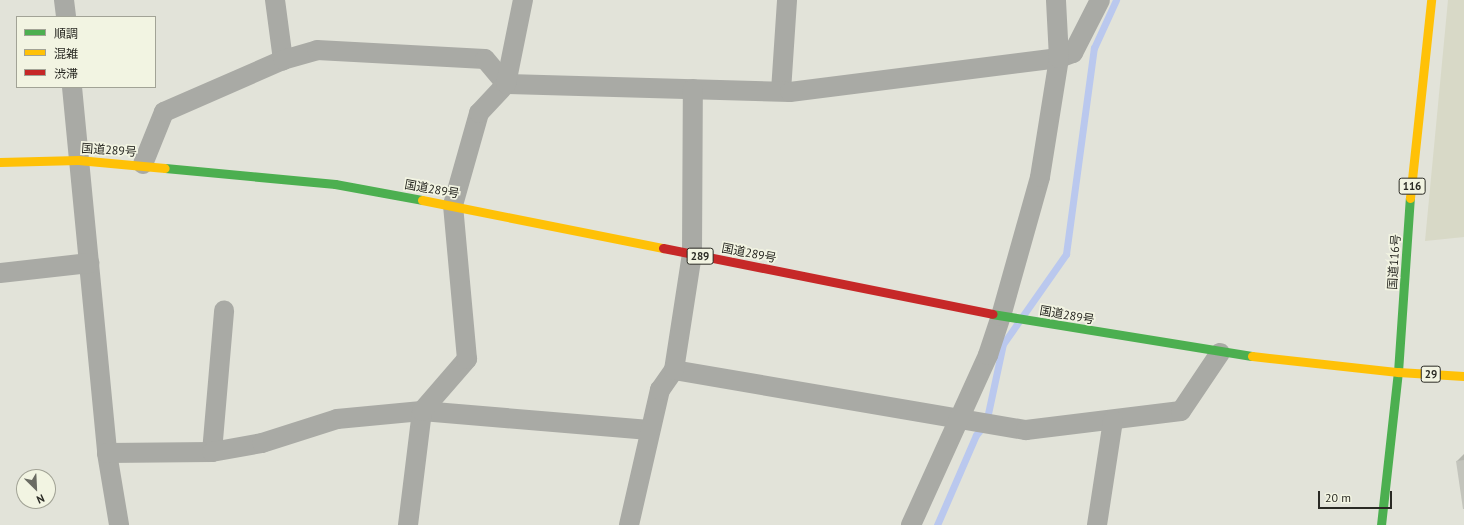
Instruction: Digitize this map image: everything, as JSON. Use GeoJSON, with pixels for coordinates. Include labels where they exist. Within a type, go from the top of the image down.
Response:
{"type":"FeatureCollection","features":[{"type":"Feature","properties":{"kind":"main road","name":"国道116号"},"geometry":{"type":"LineString","coordinates":[[1381,525],[1398,372],[1413,161],[1431,0]]}},
{"type":"Feature","properties":{"kind":"main road","name":"国道289号"},"geometry":{"type":"LineString","coordinates":[[0,162],[78,160],[143,164],[335,184],[453,205],[1001,316],[1220,354],[1398,372]]}},
{"type":"Feature","properties":{"kind":"main road","name":"29"},"geometry":{"type":"LineString","coordinates":[[1398,372],[1464,376]]}},
{"type":"Feature","properties":{"kind":"street"},"geometry":{"type":"LineString","coordinates":[[64,0],[66,16]]}},
{"type":"Feature","properties":{"kind":"street"},"geometry":{"type":"LineString","coordinates":[[275,0],[282,60]]}},
{"type":"Feature","properties":{"kind":"street"},"geometry":{"type":"LineString","coordinates":[[408,525],[422,411],[467,359],[453,205],[479,112],[506,84],[523,0]]}},
{"type":"Feature","properties":{"kind":"street"},"geometry":{"type":"LineString","coordinates":[[781,91],[787,0]]}},
{"type":"Feature","properties":{"kind":"street"},"geometry":{"type":"LineString","coordinates":[[911,525],[960,421],[988,355],[1001,316],[1040,177],[1059,58],[1056,0]]}},
{"type":"Feature","properties":{"kind":"street"},"geometry":{"type":"LineString","coordinates":[[143,164],[164,112],[282,60],[317,50],[485,59],[506,84],[781,91],[1059,58],[1073,53],[1100,0]]}},
{"type":"Feature","properties":{"kind":"street"},"geometry":{"type":"LineString","coordinates":[[72,88],[108,453],[119,525]]}},
{"type":"Feature","properties":{"kind":"street"},"geometry":{"type":"LineString","coordinates":[[629,525],[649,430],[660,390],[674,370],[692,254],[693,89]]}},
{"type":"Feature","properties":{"kind":"street"},"geometry":{"type":"LineString","coordinates":[[0,273],[89,263]]}},
{"type":"Feature","properties":{"kind":"street"},"geometry":{"type":"LineString","coordinates":[[212,452],[224,311]]}},
{"type":"Feature","properties":{"kind":"street"},"geometry":{"type":"LineString","coordinates":[[674,370],[960,421],[1026,430],[1182,411],[1220,354]]}},
{"type":"Feature","properties":{"kind":"street"},"geometry":{"type":"LineString","coordinates":[[108,453],[212,452],[262,443],[337,418],[422,411],[649,430]]}},
{"type":"Feature","properties":{"kind":"street"},"geometry":{"type":"LineString","coordinates":[[1098,525],[1113,420]]}},
{"type":"Feature","properties":{"kind":"shaded area"},"geometry":{"type":"Polygon","coordinates":[[[1448,0],[1464,0],[1464,237],[1425,241],[1448,0]]]}},
{"type":"Feature","properties":{"kind":"building"},"geometry":{"type":"Polygon","coordinates":[[[1464,460],[1464,509],[1463,509],[1456,461],[1464,460]]]}},
{"type":"Feature","properties":{"kind":"waterway"},"geometry":{"type":"LineString","coordinates":[[937,525],[976,435],[986,423],[1003,344],[1066,254],[1094,48],[1116,0]]}},
{"type":"Feature","properties":{"kind":"traffic: fast"},"geometry":{"type":"LineString","coordinates":[[165,168],[335,184],[422,200]]}},
{"type":"Feature","properties":{"kind":"traffic: fast"},"geometry":{"type":"LineString","coordinates":[[1381,525],[1398,372],[1410,198]]}},
{"type":"Feature","properties":{"kind":"traffic: fast"},"geometry":{"type":"LineString","coordinates":[[992,314],[1252,356]]}},
{"type":"Feature","properties":{"kind":"traffic: slow"},"geometry":{"type":"LineString","coordinates":[[1410,198],[1431,0]]}},
{"type":"Feature","properties":{"kind":"traffic: slow"},"geometry":{"type":"LineString","coordinates":[[0,162],[78,160],[165,168]]}},
{"type":"Feature","properties":{"kind":"traffic: slow"},"geometry":{"type":"LineString","coordinates":[[422,200],[663,248]]}},
{"type":"Feature","properties":{"kind":"traffic: slow"},"geometry":{"type":"LineString","coordinates":[[1252,356],[1398,372]]}},
{"type":"Feature","properties":{"kind":"traffic: slow"},"geometry":{"type":"LineString","coordinates":[[1398,372],[1464,376]]}},
{"type":"Feature","properties":{"kind":"traffic: jam"},"geometry":{"type":"LineString","coordinates":[[663,248],[992,314]]}}]}
